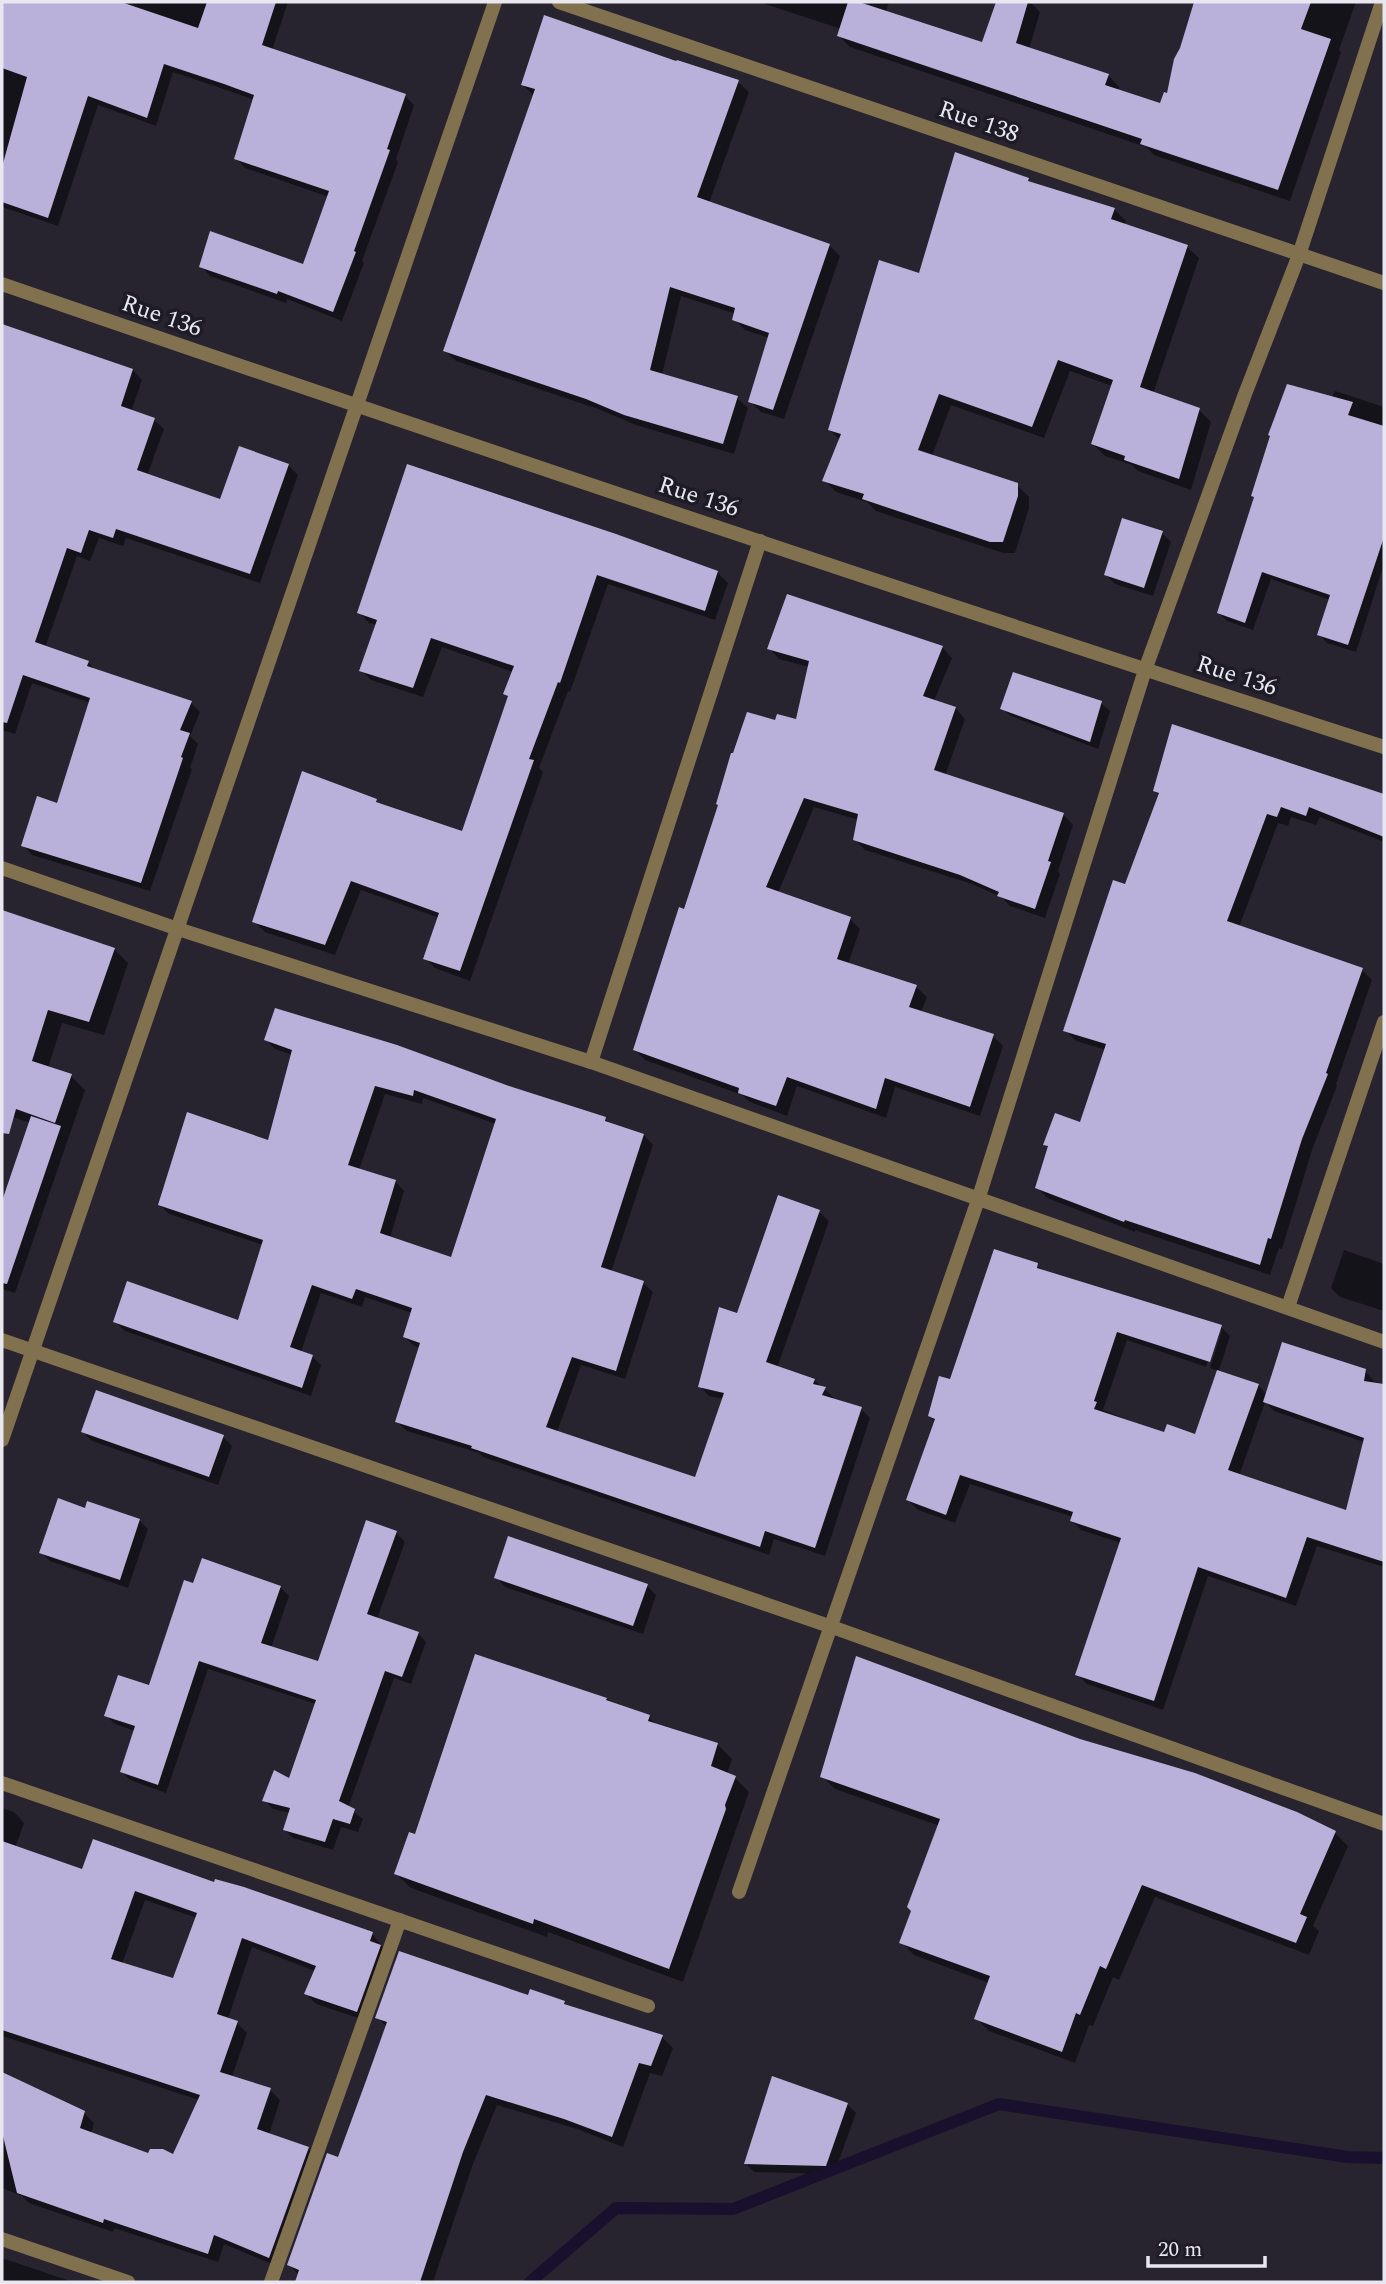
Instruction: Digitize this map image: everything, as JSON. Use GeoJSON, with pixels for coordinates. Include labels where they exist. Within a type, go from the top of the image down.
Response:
{"type":"FeatureCollection","features":[{"type":"Feature","properties":{"kind":"street"},"geometry":{"type":"LineString","coordinates":[[2,1440],[495,2]]}},
{"type":"Feature","properties":{"kind":"street","name":"Rue 138"},"geometry":{"type":"LineString","coordinates":[[559,2],[1384,282]]}},
{"type":"Feature","properties":{"kind":"street"},"geometry":{"type":"LineString","coordinates":[[739,1892],[978,1200],[1145,670],[1245,394],[1299,255],[1382,2]]}},
{"type":"Feature","properties":{"kind":"street","name":"Rue 136"},"geometry":{"type":"LineString","coordinates":[[2,284],[1145,670],[1384,747]]}},
{"type":"Feature","properties":{"kind":"street"},"geometry":{"type":"LineString","coordinates":[[591,1062],[760,541]]}},
{"type":"Feature","properties":{"kind":"street"},"geometry":{"type":"LineString","coordinates":[[2,868],[178,929],[591,1062],[1384,1342]]}},
{"type":"Feature","properties":{"kind":"street"},"geometry":{"type":"LineString","coordinates":[[1288,1307],[1384,1022]]}},
{"type":"Feature","properties":{"kind":"street"},"geometry":{"type":"LineString","coordinates":[[2,1340],[832,1627],[1384,1824]]}},
{"type":"Feature","properties":{"kind":"street"},"geometry":{"type":"LineString","coordinates":[[2,1783],[648,2006]]}},
{"type":"Feature","properties":{"kind":"street"},"geometry":{"type":"LineString","coordinates":[[271,2282],[400,1920]]}},
{"type":"Feature","properties":{"kind":"street"},"geometry":{"type":"LineString","coordinates":[[2,2239],[128,2282]]}},
{"type":"Feature","properties":{"kind":"building"},"geometry":{"type":"Polygon","coordinates":[[[2,2],[121,2],[198,28],[207,2],[276,2],[262,45],[406,94],[387,149],[390,150],[354,251],[356,252],[333,312],[278,291],[277,294],[199,267],[210,231],[303,264],[329,191],[234,159],[254,95],[164,64],[147,118],[88,96],[48,218],[2,202],[2,167],[27,77],[2,68],[2,2]]]}},
{"type":"Feature","properties":{"kind":"building"},"geometry":{"type":"Polygon","coordinates":[[[848,2],[859,2],[982,42],[996,2],[1028,2],[1016,43],[1109,74],[1105,85],[1160,103],[1164,92],[1167,93],[1174,59],[1194,2],[1311,2],[1301,29],[1331,39],[1278,190],[1140,144],[1142,139],[837,36],[848,2]]]}},
{"type":"Feature","properties":{"kind":"building"},"geometry":{"type":"Polygon","coordinates":[[[544,15],[739,80],[697,197],[830,244],[773,410],[748,402],[769,333],[732,320],[735,308],[670,287],[650,370],[738,396],[723,444],[624,415],[586,399],[443,351],[535,89],[521,85],[544,15]]]}},
{"type":"Feature","properties":{"kind":"building"},"geometry":{"type":"Polygon","coordinates":[[[955,152],[1029,178],[1028,181],[1115,208],[1111,219],[1188,245],[1140,387],[1200,408],[1179,479],[1124,460],[1125,456],[1091,444],[1113,380],[1058,360],[1032,427],[939,394],[918,450],[1018,483],[1018,496],[1003,542],[990,542],[862,499],[864,494],[822,481],[841,434],[828,430],[879,260],[919,273],[955,152]]]}},
{"type":"Feature","properties":{"kind":"building"},"geometry":{"type":"Polygon","coordinates":[[[2,324],[133,369],[121,406],[155,418],[137,470],[220,499],[239,446],[289,464],[250,574],[116,529],[113,538],[89,530],[81,553],[67,548],[35,642],[89,661],[87,666],[192,701],[180,730],[190,733],[181,757],[183,758],[141,883],[21,846],[37,796],[57,803],[90,698],[23,675],[7,723],[2,722],[2,324]]]}},
{"type":"Feature","properties":{"kind":"building"},"geometry":{"type":"Polygon","coordinates":[[[1287,384],[1353,402],[1348,415],[1384,426],[1384,537],[1348,645],[1317,635],[1330,595],[1262,572],[1245,623],[1217,613],[1254,497],[1251,496],[1270,436],[1268,435],[1287,384]]]}},
{"type":"Feature","properties":{"kind":"building"},"geometry":{"type":"Polygon","coordinates":[[[407,464],[718,571],[705,611],[597,575],[560,683],[558,682],[529,759],[534,760],[460,971],[423,959],[439,913],[351,881],[325,945],[252,922],[302,771],[377,799],[376,802],[462,831],[508,696],[503,694],[514,666],[431,638],[413,688],[359,671],[377,620],[357,613],[407,464]]]}},
{"type":"Feature","properties":{"kind":"building"},"geometry":{"type":"Polygon","coordinates":[[[1122,518],[1163,531],[1144,588],[1104,575],[1122,518]]]}},
{"type":"Feature","properties":{"kind":"building"},"geometry":{"type":"Polygon","coordinates":[[[787,594],[943,646],[923,696],[956,707],[934,770],[1064,813],[1035,909],[997,896],[999,892],[960,875],[853,840],[858,814],[804,798],[766,887],[851,917],[837,959],[917,985],[909,1007],[994,1034],[970,1107],[885,1078],[876,1109],[787,1077],[776,1106],[738,1093],[739,1088],[633,1050],[679,907],[684,909],[718,805],[716,804],[731,753],[747,712],[775,720],[777,714],[796,719],[809,661],[767,649],[787,594]]]}},
{"type":"Feature","properties":{"kind":"building"},"geometry":{"type":"Polygon","coordinates":[[[1013,672],[1102,701],[1090,742],[1000,709],[1013,672]]]}},
{"type":"Feature","properties":{"kind":"building"},"geometry":{"type":"Polygon","coordinates":[[[1172,724],[1384,794],[1384,837],[1309,807],[1306,816],[1281,807],[1277,817],[1267,814],[1227,921],[1363,968],[1260,1265],[1125,1220],[1124,1222],[1035,1188],[1048,1146],[1043,1145],[1055,1113],[1080,1122],[1106,1044],[1063,1031],[1113,880],[1125,884],[1159,793],[1153,791],[1172,724]]]}},
{"type":"Feature","properties":{"kind":"building"},"geometry":{"type":"Polygon","coordinates":[[[2,910],[115,948],[89,1022],[48,1010],[32,1061],[72,1074],[55,1123],[16,1109],[9,1134],[2,1133],[2,910]]]}},
{"type":"Feature","properties":{"kind":"building"},"geometry":{"type":"Polygon","coordinates":[[[275,1008],[397,1045],[509,1086],[606,1117],[605,1121],[644,1134],[601,1267],[644,1281],[616,1371],[572,1357],[546,1427],[695,1477],[724,1393],[698,1387],[719,1307],[737,1313],[778,1195],[820,1210],[766,1362],[815,1379],[813,1384],[826,1387],[822,1395],[862,1407],[815,1548],[765,1531],[760,1547],[471,1448],[472,1446],[395,1422],[420,1343],[403,1337],[412,1308],[356,1289],[352,1299],[312,1285],[290,1347],[313,1355],[302,1388],[113,1322],[127,1281],[238,1320],[263,1240],[158,1205],[187,1112],[268,1140],[292,1050],[264,1040],[275,1008]],[[375,1086],[348,1165],[396,1180],[380,1233],[451,1257],[496,1119],[414,1090],[413,1096],[375,1086]]]}},
{"type":"Feature","properties":{"kind":"building"},"geometry":{"type":"Polygon","coordinates":[[[31,1116],[61,1126],[7,1284],[2,1283],[2,1201],[31,1116]]]}},
{"type":"Feature","properties":{"kind":"building"},"geometry":{"type":"Polygon","coordinates":[[[994,1249],[1038,1263],[1037,1268],[1222,1325],[1210,1362],[1117,1332],[1094,1401],[1097,1402],[1094,1409],[1164,1432],[1167,1424],[1195,1434],[1217,1370],[1259,1384],[1228,1470],[1346,1510],[1364,1438],[1263,1402],[1282,1342],[1366,1369],[1364,1381],[1384,1384],[1384,1562],[1307,1537],[1286,1598],[1198,1567],[1154,1701],[1075,1675],[1121,1538],[1070,1521],[1073,1512],[960,1475],[946,1515],[906,1500],[935,1419],[928,1416],[939,1376],[950,1379],[994,1249]]]}},
{"type":"Feature","properties":{"kind":"building"},"geometry":{"type":"Polygon","coordinates":[[[96,1390],[224,1435],[209,1477],[81,1432],[96,1390]]]}},
{"type":"Feature","properties":{"kind":"building"},"geometry":{"type":"Polygon","coordinates":[[[58,1498],[85,1508],[87,1501],[140,1519],[120,1580],[39,1553],[58,1498]]]}},
{"type":"Feature","properties":{"kind":"building"},"geometry":{"type":"Polygon","coordinates":[[[366,1520],[397,1531],[367,1614],[419,1632],[402,1677],[385,1671],[339,1801],[355,1809],[350,1824],[333,1819],[325,1842],[283,1830],[290,1808],[262,1801],[274,1770],[289,1778],[316,1700],[199,1661],[158,1785],[120,1772],[135,1726],[104,1716],[118,1675],[149,1685],[184,1580],[193,1583],[202,1558],[281,1586],[261,1643],[318,1661],[366,1520]]]}},
{"type":"Feature","properties":{"kind":"building"},"geometry":{"type":"Polygon","coordinates":[[[508,1536],[648,1584],[633,1626],[494,1578],[508,1536]]]}},
{"type":"Feature","properties":{"kind":"building"},"geometry":{"type":"Polygon","coordinates":[[[475,1654],[607,1698],[606,1700],[650,1715],[648,1721],[718,1743],[711,1766],[736,1776],[669,1969],[534,1919],[533,1924],[394,1874],[409,1832],[415,1834],[475,1654]]]}},
{"type":"Feature","properties":{"kind":"building"},"geometry":{"type":"Polygon","coordinates":[[[856,1656],[1080,1739],[1195,1773],[1297,1812],[1336,1831],[1300,1914],[1307,1917],[1296,1943],[1142,1885],[1106,1969],[1100,1966],[1080,2015],[1076,2013],[1062,2052],[974,2019],[990,1976],[899,1943],[911,1911],[907,1907],[940,1819],[820,1777],[856,1656]]]}},
{"type":"Feature","properties":{"kind":"building"},"geometry":{"type":"Polygon","coordinates":[[[93,1839],[214,1882],[215,1879],[244,1887],[373,1932],[370,1941],[381,1945],[357,2012],[304,1994],[316,1966],[242,1938],[217,2014],[238,2021],[220,2072],[271,2088],[257,2129],[309,2147],[269,2258],[214,2235],[208,2254],[104,2219],[103,2223],[17,2193],[2,2132],[2,2072],[85,2111],[80,2128],[148,2153],[150,2149],[163,2149],[173,2154],[200,2095],[2,2030],[2,1841],[82,1869],[93,1839]],[[135,1891],[111,1959],[173,1978],[197,1913],[135,1891]]]}},
{"type":"Feature","properties":{"kind":"building"},"geometry":{"type":"Polygon","coordinates":[[[399,1951],[528,1995],[530,1989],[565,2001],[564,2004],[663,2035],[651,2066],[639,2063],[612,2137],[486,2095],[463,2152],[420,2282],[295,2282],[299,2270],[287,2265],[327,2153],[338,2157],[387,2022],[375,2018],[399,1951]]]}},
{"type":"Feature","properties":{"kind":"building"},"geometry":{"type":"Polygon","coordinates":[[[772,2076],[848,2103],[826,2166],[744,2164],[772,2076]]]}},
{"type":"Feature","properties":{"kind":"waterway"},"geometry":{"type":"LineString","coordinates":[[530,2282],[616,2208],[733,2209],[999,2104],[1348,2157],[1384,2158]]}}]}
